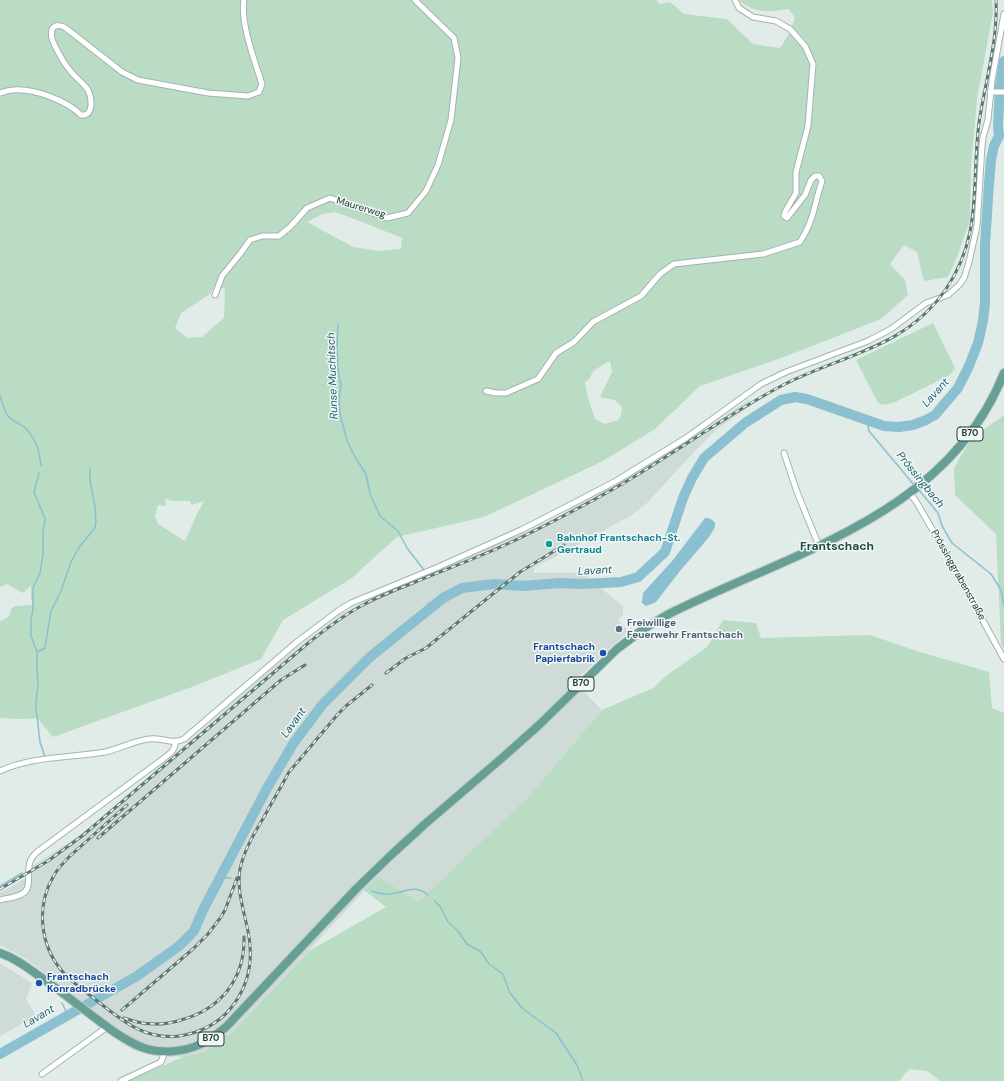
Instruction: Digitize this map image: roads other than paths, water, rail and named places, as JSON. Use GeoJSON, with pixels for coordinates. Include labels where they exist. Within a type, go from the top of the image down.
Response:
{"type":"FeatureCollection","features":[{"type":"Feature","properties":{"kind":"main road","name":"B70"},"geometry":{"type":"LineString","coordinates":[[0,953],[10,956],[25,966],[132,1044],[164,1052],[178,1051],[196,1046],[212,1038],[226,1027],[356,889],[390,856],[539,725],[606,659],[631,638],[654,622],[679,609],[819,546],[869,520],[912,492],[953,454],[973,430],[990,404],[1004,373]]}},
{"type":"Feature","properties":{"kind":"street"},"geometry":{"type":"LineString","coordinates":[[0,93],[13,90],[43,94],[62,102],[81,115],[86,114],[92,105],[90,94],[68,68],[52,38],[52,29],[56,25],[63,26],[122,72],[138,80],[208,93],[248,96],[259,92],[262,84],[245,25],[243,6],[244,0]]}},
{"type":"Feature","properties":{"kind":"street","name":"Maurerweg"},"geometry":{"type":"LineString","coordinates":[[215,295],[222,276],[250,240],[262,236],[279,236],[290,227],[307,208],[330,198],[387,218],[408,214],[426,191],[438,165],[451,120],[458,58],[454,38],[415,0]]}},
{"type":"Feature","properties":{"kind":"street"},"geometry":{"type":"LineString","coordinates":[[486,391],[506,393],[538,379],[556,354],[574,342],[593,322],[641,296],[660,274],[674,264],[763,254],[800,242],[806,232],[815,206],[822,181],[819,176],[815,176],[811,180],[805,195],[787,218],[784,216],[796,193],[796,172],[808,126],[813,64],[805,46],[790,29],[776,21],[753,17],[739,8],[735,0]]}},
{"type":"Feature","properties":{"kind":"street"},"geometry":{"type":"LineString","coordinates":[[0,771],[25,763],[105,752],[149,739],[175,742],[184,739],[297,642],[338,611],[352,603],[514,533],[577,502],[616,481],[686,438],[761,384],[786,372],[868,341],[891,329],[926,303],[948,295],[959,285],[967,269],[974,239],[977,219],[982,146],[988,120],[1004,14]]}},
{"type":"Feature","properties":{"kind":"street"},"geometry":{"type":"LineString","coordinates":[[992,92],[1004,92]]}},
{"type":"Feature","properties":{"kind":"street"},"geometry":{"type":"LineString","coordinates":[[784,454],[819,546]]}},
{"type":"Feature","properties":{"kind":"street","name":"Prössinggrabenstraße"},"geometry":{"type":"LineString","coordinates":[[912,492],[1004,658]]}},
{"type":"Feature","properties":{"kind":"street"},"geometry":{"type":"LineString","coordinates":[[0,900],[20,895],[26,891],[28,888],[30,862],[37,852],[163,759],[173,750],[175,747],[175,742]]}},
{"type":"Feature","properties":{"kind":"street"},"geometry":{"type":"LineString","coordinates":[[42,1074],[107,1027]]}},
{"type":"Feature","properties":{"kind":"street"},"geometry":{"type":"LineString","coordinates":[[121,1081],[161,1062],[164,1052]]}},
{"type":"Feature","properties":{"kind":"water"},"geometry":{"type":"Polygon","coordinates":[[[705,518],[711,519],[715,523],[715,527],[709,537],[656,602],[646,606],[642,603],[643,593],[673,560],[705,518]]]}},
{"type":"Feature","properties":{"kind":"waterway","name":"Lavant"},"geometry":{"type":"LineString","coordinates":[[0,1054],[137,976],[179,946],[194,931],[203,910],[266,790],[293,744],[322,705],[370,657],[443,598],[462,588],[494,584],[523,586],[560,583],[583,584],[621,582],[638,577],[665,552],[683,498],[692,478],[704,458],[745,423],[781,400],[795,397],[807,399],[884,426],[899,427],[913,425],[935,415],[958,388],[978,343],[983,321],[985,303],[985,245],[989,183],[991,160],[994,146],[999,136],[1000,85],[1004,61]]}},
{"type":"Feature","properties":{"kind":"waterway","name":"Lavant"},"geometry":{"type":"LineString","coordinates":[[999,136],[1004,133]]}},
{"type":"Feature","properties":{"kind":"waterway","name":"Runse Muchitsch"},"geometry":{"type":"LineString","coordinates":[[338,324],[338,371],[341,385],[339,399],[340,414],[347,441],[366,474],[370,494],[380,516],[398,531],[407,548],[424,570]]}},
{"type":"Feature","properties":{"kind":"waterway"},"geometry":{"type":"LineString","coordinates":[[0,395],[4,409],[8,416],[24,427],[34,440],[38,450],[41,466]]}},
{"type":"Feature","properties":{"kind":"waterway","name":"Prössingbach"},"geometry":{"type":"LineString","coordinates":[[867,420],[869,431],[914,485]]}},
{"type":"Feature","properties":{"kind":"waterway"},"geometry":{"type":"LineString","coordinates":[[37,652],[45,648],[51,611],[61,591],[71,562],[80,546],[95,528],[95,507],[90,480],[90,469]]}},
{"type":"Feature","properties":{"kind":"waterway"},"geometry":{"type":"LineString","coordinates":[[39,473],[34,492],[45,519],[43,533],[43,555],[40,573],[33,588],[31,636],[37,652],[38,685],[36,708],[40,742],[45,757]]}},
{"type":"Feature","properties":{"kind":"waterway","name":"Prössingbach"},"geometry":{"type":"LineString","coordinates":[[918,489],[938,513],[942,526],[952,543],[991,574],[1001,590],[1004,605]]}},
{"type":"Feature","properties":{"kind":"waterway","name":"Runse Muchitsch"},"geometry":{"type":"LineString","coordinates":[[428,603],[431,608]]}},
{"type":"Feature","properties":{"kind":"waterway"},"geometry":{"type":"LineString","coordinates":[[0,886],[22,873]]}},
{"type":"Feature","properties":{"kind":"waterway"},"geometry":{"type":"LineString","coordinates":[[220,878],[231,878]]}},
{"type":"Feature","properties":{"kind":"waterway"},"geometry":{"type":"LineString","coordinates":[[372,891],[381,894],[388,894],[415,889],[428,895]]}},
{"type":"Feature","properties":{"kind":"waterway"},"geometry":{"type":"LineString","coordinates":[[435,901],[441,908],[448,922],[457,930],[467,944],[481,952],[489,964],[503,974],[510,993],[523,1009],[556,1033],[577,1065],[583,1081]]}},
{"type":"Feature","properties":{"kind":"waterway"},"geometry":{"type":"LineString","coordinates":[[62,1003],[68,1015]]}},
{"type":"Feature","properties":{"kind":"railway"},"geometry":{"type":"LineString","coordinates":[[0,889],[48,861],[82,836],[306,645],[346,615],[380,597],[471,560],[528,534],[600,497],[765,395],[806,374],[872,348],[892,338],[912,325],[930,309],[946,289],[958,269],[966,249],[971,229],[979,123],[993,46],[996,0]]}},
{"type":"Feature","properties":{"kind":"railway"},"geometry":{"type":"LineString","coordinates":[[386,673],[406,658],[426,648],[520,572],[564,545]]}},
{"type":"Feature","properties":{"kind":"railway"},"geometry":{"type":"LineString","coordinates":[[98,838],[281,680],[305,665]]}},
{"type":"Feature","properties":{"kind":"railway"},"geometry":{"type":"LineString","coordinates":[[127,805],[70,856],[60,866],[55,874],[44,901],[43,926],[45,938],[55,961],[66,976],[128,1024],[147,1033],[167,1037],[194,1033],[208,1027],[226,1014],[238,998],[247,978],[250,945],[249,934],[240,896],[239,876],[244,855],[250,842],[289,772],[338,714],[372,685]]}},
{"type":"Feature","properties":{"kind":"railway"},"geometry":{"type":"LineString","coordinates":[[122,1010],[193,949],[208,934],[225,910],[237,878]]}},
{"type":"Feature","properties":{"kind":"railway"},"geometry":{"type":"LineString","coordinates":[[124,1018],[147,1024],[167,1023],[195,1015],[208,1008],[219,1000],[235,979],[240,966],[244,937]]}},
{"type":"Feature","properties":{"kind":"place","name":"Bahnhof Frantschach-St. Gertraud"},"geometry":{"type":"Point","coordinates":[549,544]}},
{"type":"Feature","properties":{"kind":"place","name":"Freiwillige Feuerwehr Frantschach"},"geometry":{"type":"Point","coordinates":[619,629]}},
{"type":"Feature","properties":{"kind":"place","name":"Frantschach Papierfabrik"},"geometry":{"type":"Point","coordinates":[603,653]}},
{"type":"Feature","properties":{"kind":"place","name":"Frantschach Konradbrücke"},"geometry":{"type":"Point","coordinates":[39,983]}},
{"type":"Feature","properties":{"kind":"district","name":"Frantschach"},"geometry":{"type":"Point","coordinates":[837,547]}}]}
